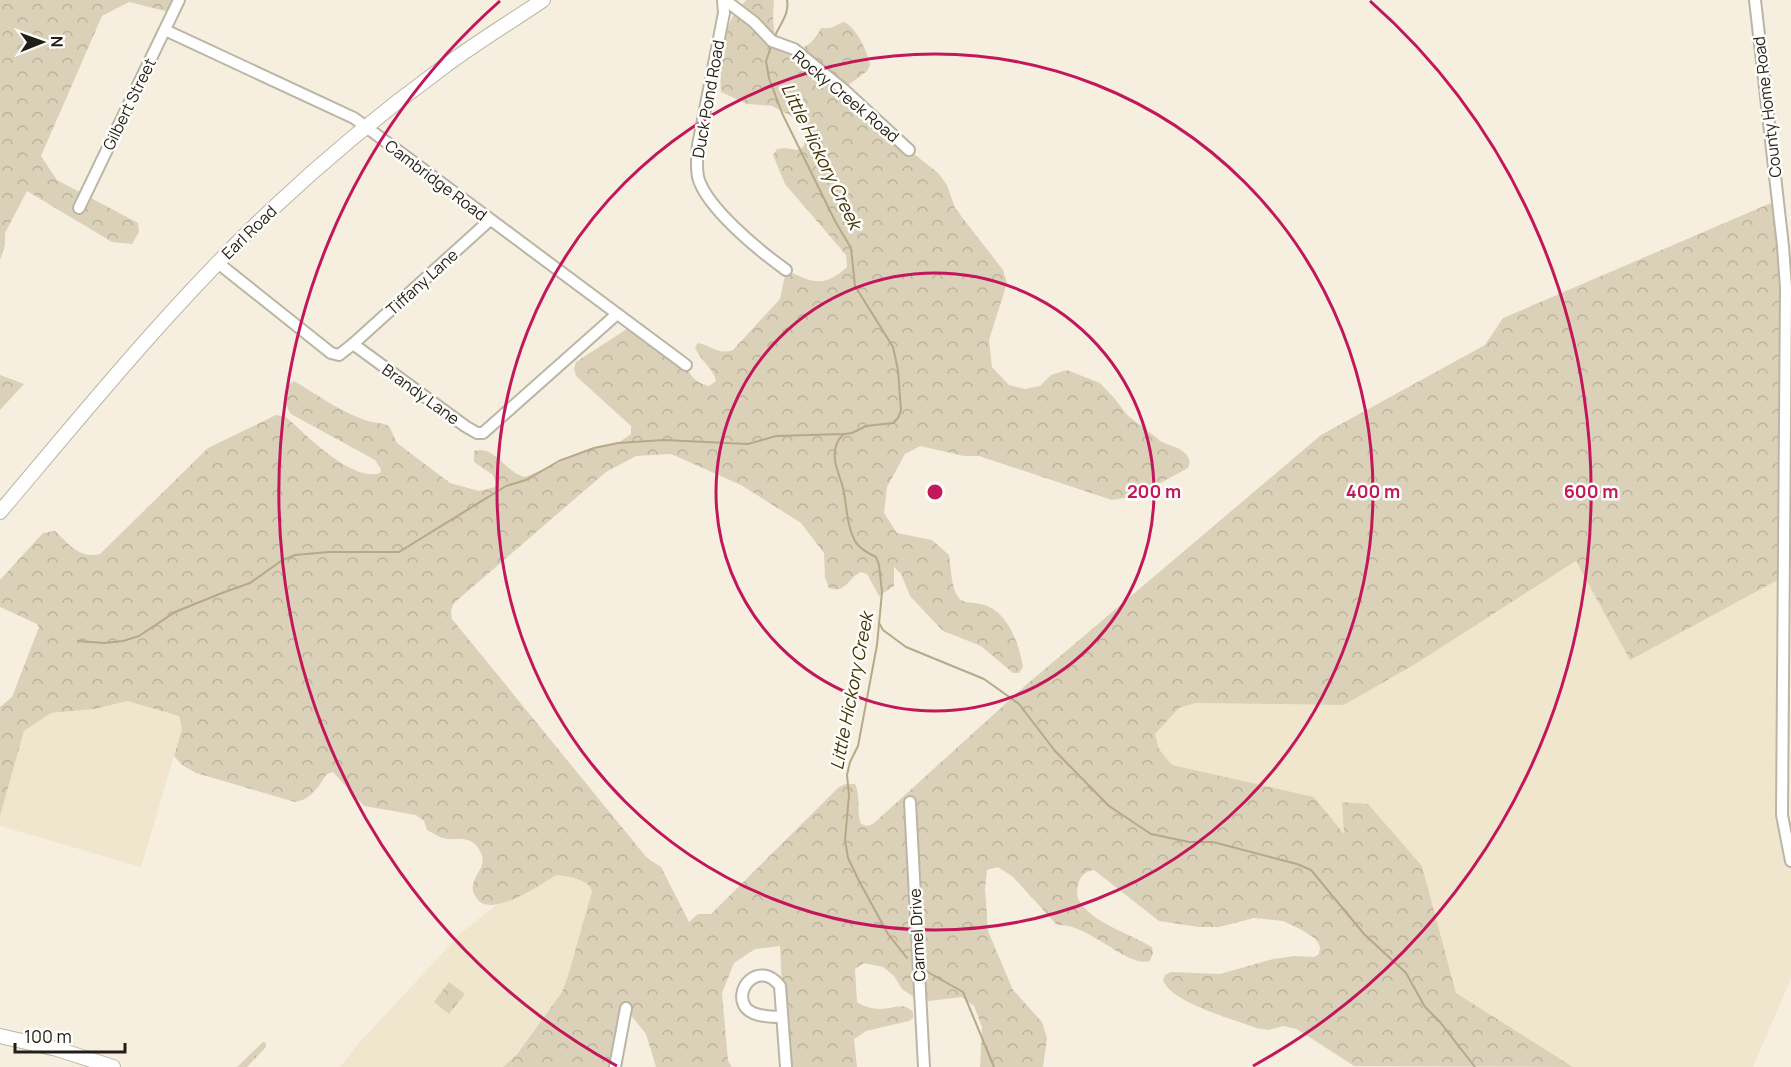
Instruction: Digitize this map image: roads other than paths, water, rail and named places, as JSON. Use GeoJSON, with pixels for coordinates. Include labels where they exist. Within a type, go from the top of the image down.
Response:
{"type":"FeatureCollection","features":[{"type":"Feature","properties":{"kind":"main road","name":"Earl Road"},"geometry":{"type":"LineString","coordinates":[[0,512],[119,370],[218,263],[271,210],[440,69],[543,0]]}},
{"type":"Feature","properties":{"kind":"main road"},"geometry":{"type":"LineString","coordinates":[[0,1036],[57,1049],[113,1067]]}},
{"type":"Feature","properties":{"kind":"street","name":"Gilbert Street"},"geometry":{"type":"LineString","coordinates":[[78,208],[179,0]]}},
{"type":"Feature","properties":{"kind":"street","name":"Rocky Creek Road"},"geometry":{"type":"LineString","coordinates":[[724,0],[754,22],[772,41],[794,49],[843,89],[909,150]]}},
{"type":"Feature","properties":{"kind":"street","name":"Duck Pond Road"},"geometry":{"type":"LineString","coordinates":[[724,0],[724,13],[698,145],[698,178],[718,209],[746,238],[786,270]]}},
{"type":"Feature","properties":{"kind":"street","name":"County Home Road"},"geometry":{"type":"LineString","coordinates":[[1755,0],[1780,212],[1786,288],[1782,815],[1791,861]]}},
{"type":"Feature","properties":{"kind":"street","name":"Cambridge Road"},"geometry":{"type":"LineString","coordinates":[[165,30],[354,118],[686,365]]}},
{"type":"Feature","properties":{"kind":"street","name":"Tiffany Lane"},"geometry":{"type":"LineString","coordinates":[[353,344],[490,220]]}},
{"type":"Feature","properties":{"kind":"street"},"geometry":{"type":"LineString","coordinates":[[218,263],[331,353],[339,355],[353,344]]}},
{"type":"Feature","properties":{"kind":"street","name":"Brandy Lane"},"geometry":{"type":"LineString","coordinates":[[353,344],[465,426],[477,433],[483,433],[617,314]]}},
{"type":"Feature","properties":{"kind":"street","name":"Carmel Drive"},"geometry":{"type":"LineString","coordinates":[[910,802],[924,1067]]}},
{"type":"Feature","properties":{"kind":"street"},"geometry":{"type":"LineString","coordinates":[[782,1017],[756,1013],[746,1008],[742,997],[744,986],[753,978],[765,975],[774,978],[780,986],[786,1067]]}},
{"type":"Feature","properties":{"kind":"street"},"geometry":{"type":"LineString","coordinates":[[615,1067],[626,1008]]}},
{"type":"Feature","properties":{"kind":"waterway","name":"Little Hickory Creek"},"geometry":{"type":"LineString","coordinates":[[774,39],[785,16],[787,0]]}},
{"type":"Feature","properties":{"kind":"waterway"},"geometry":{"type":"LineString","coordinates":[[78,641],[104,643],[139,636],[175,612],[250,583],[281,561],[295,555],[329,552],[399,552],[506,486],[526,480],[559,461],[594,448],[618,443],[664,440],[748,444],[776,436],[852,433],[866,426],[893,423],[901,411],[898,370],[893,347],[855,286],[851,248],[835,221],[782,113],[769,78],[766,61],[772,44]]}},
{"type":"Feature","properties":{"kind":"waterway","name":"Little Hickory Creek"},"geometry":{"type":"LineString","coordinates":[[844,434],[837,443],[835,455],[849,527],[858,545],[876,557],[882,592],[877,645],[858,746],[850,762],[847,775],[849,795],[845,840],[848,858],[859,881],[888,934],[907,958]]}},
{"type":"Feature","properties":{"kind":"waterway"},"geometry":{"type":"LineString","coordinates":[[879,623],[883,630],[906,647],[984,679],[1019,704],[1055,751],[1109,806],[1151,834],[1189,842],[1213,842],[1297,864],[1311,870],[1364,934],[1406,973],[1425,1007],[1440,1022],[1475,1067]]}},
{"type":"Feature","properties":{"kind":"waterway","name":"Little Hickory Creek"},"geometry":{"type":"LineString","coordinates":[[924,970],[963,992],[994,1067]]}}]}
